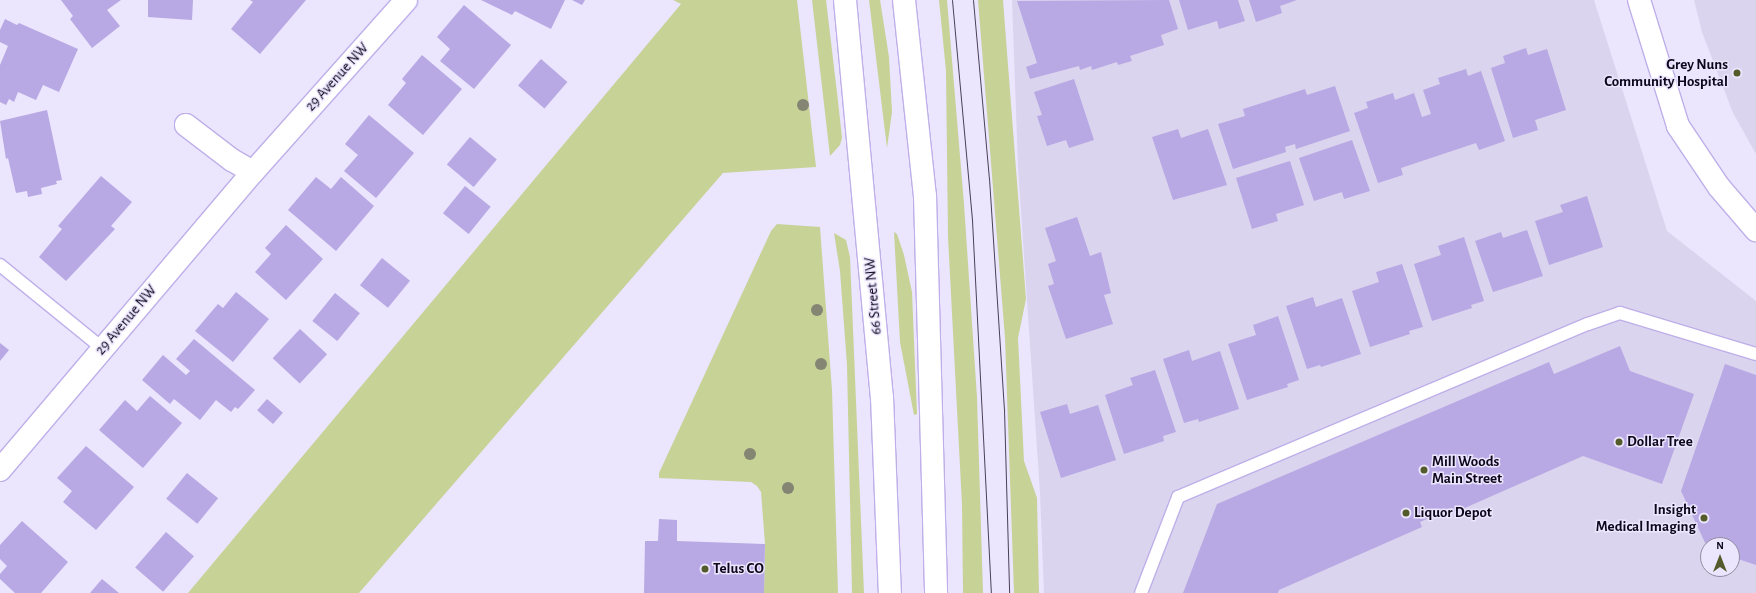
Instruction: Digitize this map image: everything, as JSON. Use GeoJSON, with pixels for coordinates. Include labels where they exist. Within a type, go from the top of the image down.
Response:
{"type":"FeatureCollection","features":[{"type":"Feature","properties":{"kind":"main road","name":"29 Avenue NW"},"geometry":{"type":"LineString","coordinates":[[0,470],[102,348],[253,172],[406,0]]}},
{"type":"Feature","properties":{"kind":"main road","name":"66 Street NW"},"geometry":{"type":"LineString","coordinates":[[845,0],[882,397],[890,593]]}},
{"type":"Feature","properties":{"kind":"main road"},"geometry":{"type":"LineString","coordinates":[[904,0],[925,196],[936,593]]}},
{"type":"Feature","properties":{"kind":"main road"},"geometry":{"type":"LineString","coordinates":[[1639,0],[1678,126],[1719,186],[1756,230]]}},
{"type":"Feature","properties":{"kind":"main road"},"geometry":{"type":"LineString","coordinates":[[186,125],[232,160],[253,172]]}},
{"type":"Feature","properties":{"kind":"lane"},"geometry":{"type":"LineString","coordinates":[[0,265],[102,348]]}},
{"type":"Feature","properties":{"kind":"lane"},"geometry":{"type":"LineString","coordinates":[[1141,593],[1178,497],[1588,324],[1620,313],[1756,354]]}},
{"type":"Feature","properties":{"kind":"shaded area"},"geometry":{"type":"Polygon","coordinates":[[[1012,0],[1594,0],[1667,231],[1756,301],[1756,593],[1044,593],[1040,493],[1018,167],[1012,0]]]}},
{"type":"Feature","properties":{"kind":"shaded area","name":"Grey Nuns Community Hospital"},"geometry":{"type":"Polygon","coordinates":[[[1694,0],[1756,0],[1756,154],[1733,113],[1702,32],[1694,0]]]}},
{"type":"Feature","properties":{"kind":"green space"},"geometry":{"type":"Polygon","coordinates":[[[673,0],[797,0],[816,167],[723,173],[359,593],[188,593],[681,4],[673,0]]]}},
{"type":"Feature","properties":{"kind":"green space"},"geometry":{"type":"Polygon","coordinates":[[[812,0],[826,0],[838,101],[842,138],[840,145],[830,156],[812,0]]]}},
{"type":"Feature","properties":{"kind":"green space"},"geometry":{"type":"Polygon","coordinates":[[[869,0],[880,0],[889,57],[892,112],[887,148],[869,0]]]}},
{"type":"Feature","properties":{"kind":"green space"},"geometry":{"type":"Polygon","coordinates":[[[939,0],[947,0],[964,204],[977,397],[983,593],[963,593],[962,505],[948,237],[946,71],[939,0]]]}},
{"type":"Feature","properties":{"kind":"green space"},"geometry":{"type":"Polygon","coordinates":[[[978,0],[1003,0],[1026,299],[1018,338],[1024,461],[1037,498],[1039,593],[1014,593],[1005,338],[978,0]]]}},
{"type":"Feature","properties":{"kind":"green space"},"geometry":{"type":"Polygon","coordinates":[[[777,224],[820,227],[832,390],[838,593],[764,593],[765,544],[761,492],[757,486],[751,482],[659,478],[659,473],[771,231],[777,224]]]}},
{"type":"Feature","properties":{"kind":"green space"},"geometry":{"type":"Polygon","coordinates":[[[894,232],[897,234],[904,255],[912,292],[917,414],[914,415],[900,342],[894,232]]]}},
{"type":"Feature","properties":{"kind":"green space"},"geometry":{"type":"Polygon","coordinates":[[[834,233],[846,240],[850,257],[864,593],[852,593],[847,365],[840,271],[834,233]]]}},
{"type":"Feature","properties":{"kind":"building"},"geometry":{"type":"Polygon","coordinates":[[[61,0],[121,0],[107,10],[120,26],[92,48],[70,19],[73,16],[61,0]]]}},
{"type":"Feature","properties":{"kind":"building"},"geometry":{"type":"Polygon","coordinates":[[[148,0],[193,0],[192,20],[148,17],[148,0]]]}},
{"type":"Feature","properties":{"kind":"building"},"geometry":{"type":"Polygon","coordinates":[[[250,0],[306,0],[260,54],[231,29],[253,2],[250,0]]]}},
{"type":"Feature","properties":{"kind":"building"},"geometry":{"type":"Polygon","coordinates":[[[481,0],[565,0],[551,29],[515,11],[512,15],[481,0]]]}},
{"type":"Feature","properties":{"kind":"building"},"geometry":{"type":"Polygon","coordinates":[[[572,0],[585,0],[582,5],[572,0]]]}},
{"type":"Feature","properties":{"kind":"building"},"geometry":{"type":"Polygon","coordinates":[[[1169,0],[1178,29],[1161,35],[1164,45],[1130,56],[1132,61],[1118,65],[1117,62],[1092,70],[1091,66],[1080,70],[1079,66],[1030,79],[1026,67],[1037,63],[1017,1],[1169,0]]]}},
{"type":"Feature","properties":{"kind":"building"},"geometry":{"type":"Polygon","coordinates":[[[1179,0],[1238,0],[1245,21],[1219,29],[1217,21],[1188,30],[1179,0]]]}},
{"type":"Feature","properties":{"kind":"building"},"geometry":{"type":"Polygon","coordinates":[[[1249,0],[1297,0],[1280,6],[1282,13],[1256,22],[1249,0]]]}},
{"type":"Feature","properties":{"kind":"building"},"geometry":{"type":"Polygon","coordinates":[[[464,5],[511,45],[474,89],[440,61],[450,49],[437,37],[464,5]]]}},
{"type":"Feature","properties":{"kind":"building"},"geometry":{"type":"Polygon","coordinates":[[[5,19],[17,25],[19,23],[78,49],[59,92],[43,85],[36,100],[18,92],[14,102],[9,99],[6,105],[0,102],[0,65],[8,46],[0,42],[0,30],[5,19]]]}},
{"type":"Feature","properties":{"kind":"building"},"geometry":{"type":"Polygon","coordinates":[[[1526,48],[1528,55],[1547,49],[1566,110],[1535,120],[1538,130],[1513,138],[1491,68],[1505,63],[1503,56],[1526,48]]]}},
{"type":"Feature","properties":{"kind":"building"},"geometry":{"type":"Polygon","coordinates":[[[422,55],[462,89],[423,135],[388,105],[406,83],[402,79],[422,55]]]}},
{"type":"Feature","properties":{"kind":"building"},"geometry":{"type":"Polygon","coordinates":[[[541,59],[567,82],[544,108],[518,85],[541,59]]]}},
{"type":"Feature","properties":{"kind":"building"},"geometry":{"type":"Polygon","coordinates":[[[1466,69],[1468,76],[1481,71],[1505,141],[1479,150],[1476,143],[1401,168],[1403,175],[1378,183],[1354,113],[1368,108],[1366,102],[1393,93],[1395,100],[1414,93],[1422,117],[1431,114],[1423,90],[1440,84],[1438,78],[1466,69]]]}},
{"type":"Feature","properties":{"kind":"building"},"geometry":{"type":"Polygon","coordinates":[[[1074,79],[1094,140],[1069,148],[1066,140],[1047,146],[1037,116],[1042,115],[1034,92],[1074,79]]]}},
{"type":"Feature","properties":{"kind":"building"},"geometry":{"type":"Polygon","coordinates":[[[1335,86],[1350,131],[1296,149],[1295,144],[1285,147],[1286,152],[1233,169],[1218,124],[1245,116],[1243,109],[1305,89],[1307,95],[1335,86]]]}},
{"type":"Feature","properties":{"kind":"building"},"geometry":{"type":"Polygon","coordinates":[[[47,110],[62,180],[56,181],[57,184],[41,188],[42,194],[28,197],[27,191],[16,193],[8,158],[6,159],[0,121],[47,110]]]}},
{"type":"Feature","properties":{"kind":"building"},"geometry":{"type":"Polygon","coordinates":[[[369,115],[414,153],[376,198],[344,171],[358,155],[345,144],[369,115]]]}},
{"type":"Feature","properties":{"kind":"building"},"geometry":{"type":"Polygon","coordinates":[[[1178,129],[1181,138],[1208,129],[1227,185],[1173,200],[1152,137],[1178,129]]]}},
{"type":"Feature","properties":{"kind":"building"},"geometry":{"type":"Polygon","coordinates":[[[470,137],[497,159],[474,187],[447,165],[470,137]]]}},
{"type":"Feature","properties":{"kind":"building"},"geometry":{"type":"Polygon","coordinates":[[[1352,140],[1370,191],[1344,199],[1342,192],[1314,201],[1299,158],[1352,140]]]}},
{"type":"Feature","properties":{"kind":"building"},"geometry":{"type":"Polygon","coordinates":[[[1290,161],[1304,205],[1276,214],[1278,221],[1252,229],[1236,178],[1290,161]]]}},
{"type":"Feature","properties":{"kind":"building"},"geometry":{"type":"Polygon","coordinates":[[[101,176],[132,202],[111,226],[115,229],[66,281],[39,257],[62,229],[58,226],[101,176]]]}},
{"type":"Feature","properties":{"kind":"building"},"geometry":{"type":"Polygon","coordinates":[[[316,177],[331,189],[341,177],[374,206],[336,251],[288,210],[316,177]]]}},
{"type":"Feature","properties":{"kind":"building"},"geometry":{"type":"Polygon","coordinates":[[[465,186],[491,207],[469,234],[443,213],[465,186]]]}},
{"type":"Feature","properties":{"kind":"building"},"geometry":{"type":"Polygon","coordinates":[[[1587,196],[1603,247],[1549,265],[1535,221],[1563,212],[1560,205],[1587,196]]]}},
{"type":"Feature","properties":{"kind":"building"},"geometry":{"type":"Polygon","coordinates":[[[1077,217],[1090,256],[1101,252],[1111,293],[1104,295],[1113,324],[1066,339],[1048,286],[1054,284],[1048,264],[1056,261],[1045,228],[1077,217]]]}},
{"type":"Feature","properties":{"kind":"building"},"geometry":{"type":"Polygon","coordinates":[[[286,225],[323,259],[286,300],[255,272],[271,254],[265,248],[286,225]]]}},
{"type":"Feature","properties":{"kind":"building"},"geometry":{"type":"Polygon","coordinates":[[[1527,230],[1543,276],[1493,292],[1475,241],[1501,232],[1503,238],[1527,230]]]}},
{"type":"Feature","properties":{"kind":"building"},"geometry":{"type":"Polygon","coordinates":[[[1464,237],[1484,301],[1471,305],[1472,308],[1432,321],[1414,264],[1441,255],[1438,246],[1464,237]]]}},
{"type":"Feature","properties":{"kind":"building"},"geometry":{"type":"Polygon","coordinates":[[[382,258],[410,281],[388,308],[360,285],[382,258]]]}},
{"type":"Feature","properties":{"kind":"building"},"geometry":{"type":"Polygon","coordinates":[[[1402,264],[1423,327],[1409,331],[1410,334],[1370,347],[1352,291],[1379,282],[1376,272],[1402,264]]]}},
{"type":"Feature","properties":{"kind":"building"},"geometry":{"type":"Polygon","coordinates":[[[236,292],[269,319],[233,362],[195,331],[218,304],[223,308],[236,292]]]}},
{"type":"Feature","properties":{"kind":"building"},"geometry":{"type":"Polygon","coordinates":[[[335,293],[360,313],[337,341],[312,321],[335,293]]]}},
{"type":"Feature","properties":{"kind":"building"},"geometry":{"type":"Polygon","coordinates":[[[1313,297],[1316,307],[1342,298],[1361,354],[1321,367],[1320,365],[1307,369],[1286,306],[1313,297]]]}},
{"type":"Feature","properties":{"kind":"building"},"geometry":{"type":"Polygon","coordinates":[[[1278,316],[1299,380],[1287,384],[1288,387],[1247,400],[1228,344],[1256,335],[1253,325],[1278,316]]]}},
{"type":"Feature","properties":{"kind":"building"},"geometry":{"type":"Polygon","coordinates":[[[300,329],[327,354],[300,383],[273,358],[300,329]]]}},
{"type":"Feature","properties":{"kind":"building"},"geometry":{"type":"Polygon","coordinates":[[[194,339],[255,390],[238,409],[235,407],[231,412],[216,400],[200,420],[174,399],[170,404],[142,380],[163,355],[186,375],[190,371],[176,359],[194,339]]]}},
{"type":"Feature","properties":{"kind":"building"},"geometry":{"type":"Polygon","coordinates":[[[0,343],[9,350],[0,361],[0,343]]]}},
{"type":"Feature","properties":{"kind":"building","name":"Mill Woods Main Street"},"geometry":{"type":"Polygon","coordinates":[[[1620,346],[1630,371],[1694,394],[1662,484],[1583,456],[1442,518],[1440,513],[1420,522],[1422,527],[1279,590],[1278,593],[1183,593],[1217,504],[1549,362],[1554,374],[1620,346]]]}},
{"type":"Feature","properties":{"kind":"building"},"geometry":{"type":"Polygon","coordinates":[[[1189,350],[1192,361],[1220,351],[1239,409],[1199,422],[1198,419],[1184,423],[1163,359],[1189,350]]]}},
{"type":"Feature","properties":{"kind":"building"},"geometry":{"type":"Polygon","coordinates":[[[1725,364],[1756,375],[1756,565],[1740,560],[1740,537],[1702,537],[1681,491],[1725,364]]]}},
{"type":"Feature","properties":{"kind":"building"},"geometry":{"type":"Polygon","coordinates":[[[1155,370],[1176,432],[1163,436],[1164,441],[1124,454],[1105,395],[1133,385],[1130,378],[1155,370]]]}},
{"type":"Feature","properties":{"kind":"building"},"geometry":{"type":"Polygon","coordinates":[[[150,396],[182,423],[143,468],[99,430],[125,400],[137,411],[150,396]]]}},
{"type":"Feature","properties":{"kind":"building"},"geometry":{"type":"Polygon","coordinates":[[[267,399],[283,413],[273,424],[257,410],[267,399]]]}},
{"type":"Feature","properties":{"kind":"building"},"geometry":{"type":"Polygon","coordinates":[[[1067,404],[1070,414],[1098,405],[1116,460],[1061,478],[1040,412],[1067,404]]]}},
{"type":"Feature","properties":{"kind":"building"},"geometry":{"type":"Polygon","coordinates":[[[86,446],[134,487],[96,530],[63,502],[72,491],[57,478],[86,446]]]}},
{"type":"Feature","properties":{"kind":"building"},"geometry":{"type":"Polygon","coordinates":[[[187,473],[218,498],[197,524],[166,499],[187,473]]]}},
{"type":"Feature","properties":{"kind":"building","name":"Telus CO"},"geometry":{"type":"Polygon","coordinates":[[[659,519],[677,520],[677,541],[765,544],[764,593],[644,593],[645,541],[658,541],[659,519]]]}},
{"type":"Feature","properties":{"kind":"building"},"geometry":{"type":"Polygon","coordinates":[[[22,521],[68,562],[41,593],[15,593],[0,579],[0,574],[7,566],[0,559],[0,545],[22,521]]]}},
{"type":"Feature","properties":{"kind":"building"},"geometry":{"type":"Polygon","coordinates":[[[166,532],[194,556],[163,592],[135,567],[166,532]]]}},
{"type":"Feature","properties":{"kind":"building"},"geometry":{"type":"Polygon","coordinates":[[[102,579],[119,593],[90,593],[102,579]]]}},
{"type":"Feature","properties":{"kind":"tram line"},"geometry":{"type":"LineString","coordinates":[[952,0],[972,220],[991,593]]}},
{"type":"Feature","properties":{"kind":"tram line"},"geometry":{"type":"LineString","coordinates":[[973,0],[989,178],[1004,409],[1009,593]]}},
{"type":"Feature","properties":{"kind":"place","name":"Grey Nuns Community Hospital"},"geometry":{"type":"Point","coordinates":[1737,73]}},
{"type":"Feature","properties":{"kind":"place","name":"Dollar Tree"},"geometry":{"type":"Point","coordinates":[1619,442]}},
{"type":"Feature","properties":{"kind":"place","name":"Mill Woods Main Street"},"geometry":{"type":"Point","coordinates":[1424,470]}},
{"type":"Feature","properties":{"kind":"place","name":"Liquor Depot"},"geometry":{"type":"Point","coordinates":[1406,513]}},
{"type":"Feature","properties":{"kind":"place","name":"Insight Medical Imaging"},"geometry":{"type":"Point","coordinates":[1704,518]}},
{"type":"Feature","properties":{"kind":"place","name":"Telus CO"},"geometry":{"type":"Point","coordinates":[705,569]}}]}
